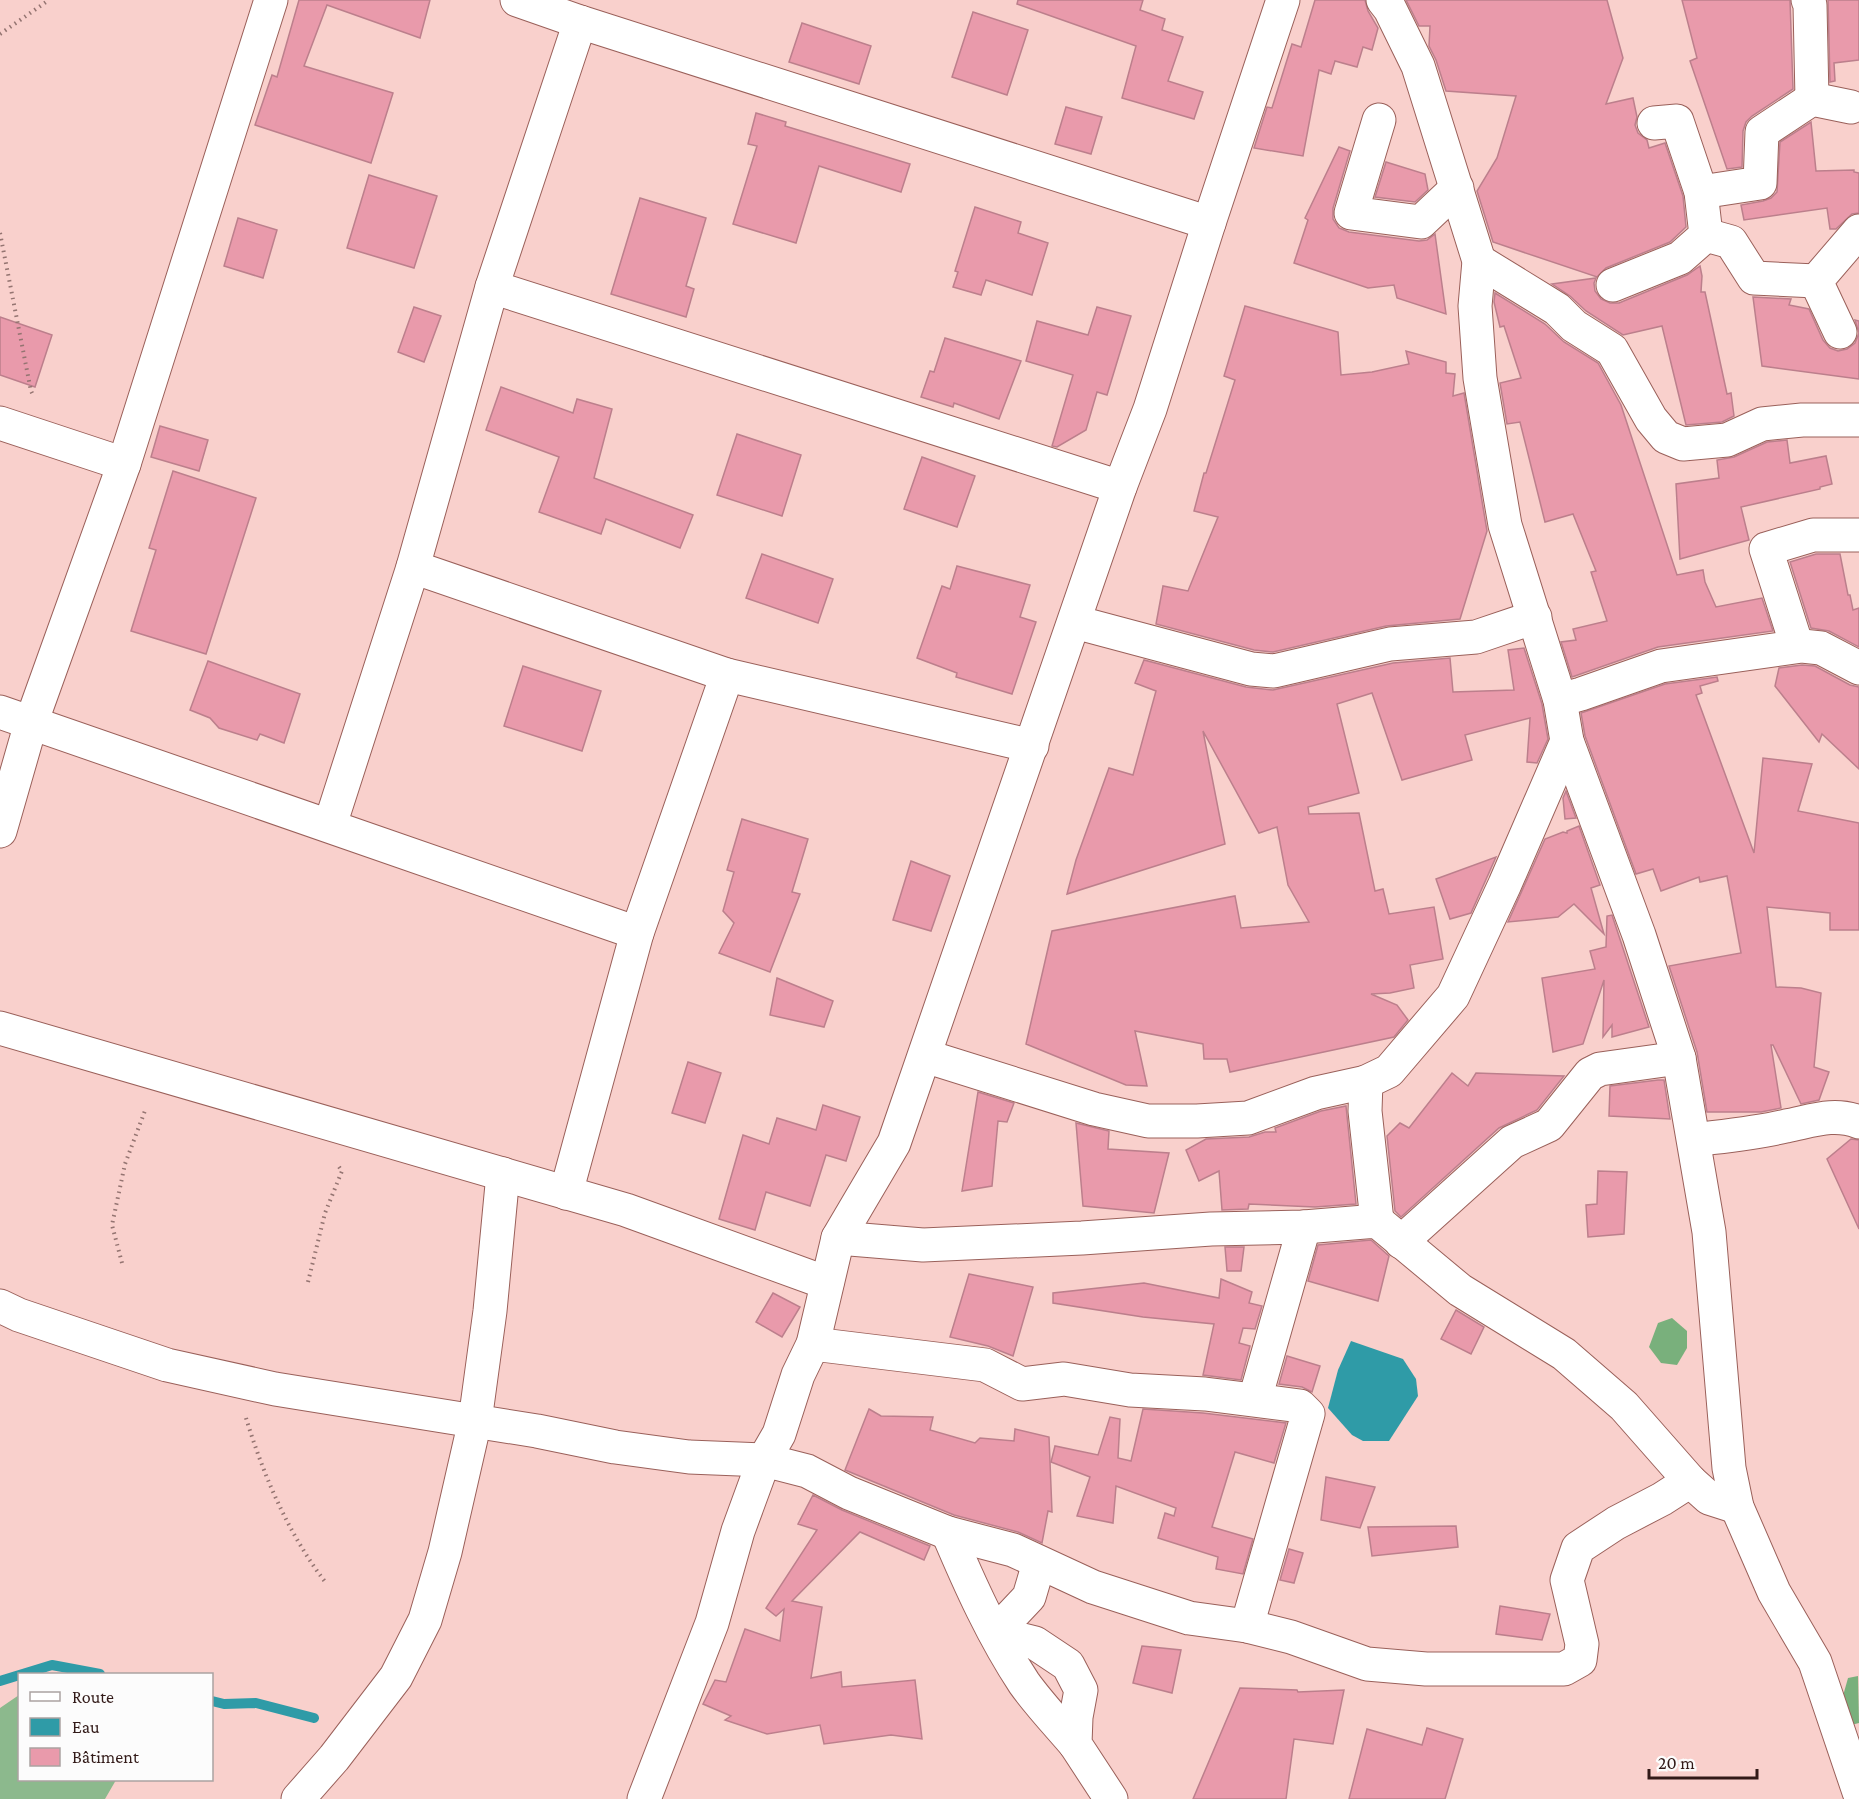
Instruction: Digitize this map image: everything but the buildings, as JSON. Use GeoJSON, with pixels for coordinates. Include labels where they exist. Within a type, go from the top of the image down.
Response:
{"type":"FeatureCollection","features":[{"type":"Feature","properties":{"kind":"street"},"geometry":{"type":"LineString","coordinates":[[0,831],[31,723],[124,464],[272,0]]}},
{"type":"Feature","properties":{"kind":"street"},"geometry":{"type":"LineString","coordinates":[[518,0],[580,22],[1209,223]]}},
{"type":"Feature","properties":{"kind":"street"},"geometry":{"type":"LineString","coordinates":[[644,1799],[712,1623],[738,1531],[764,1460],[779,1434],[798,1375],[813,1344],[838,1238],[894,1143],[925,1056],[1120,488],[1150,409],[1283,0]]}},
{"type":"Feature","properties":{"kind":"street"},"geometry":{"type":"LineString","coordinates":[[1383,0],[1390,9],[1418,66],[1479,261],[1475,306],[1480,378],[1505,525],[1560,700],[1567,741],[1639,935],[1679,1058],[1709,1232],[1729,1468],[1737,1507],[1774,1592],[1815,1662],[1859,1792]]}},
{"type":"Feature","properties":{"kind":"street"},"geometry":{"type":"LineString","coordinates":[[1808,0],[1812,99]]}},
{"type":"Feature","properties":{"kind":"street"},"geometry":{"type":"LineString","coordinates":[[330,825],[413,567],[492,287],[580,22]]}},
{"type":"Feature","properties":{"kind":"street"},"geometry":{"type":"LineString","coordinates":[[1701,192],[1760,183],[1762,132],[1812,99],[1851,107]]}},
{"type":"Feature","properties":{"kind":"street"},"geometry":{"type":"LineString","coordinates":[[1379,120],[1351,213],[1421,222],[1457,188]]}},
{"type":"Feature","properties":{"kind":"street"},"geometry":{"type":"LineString","coordinates":[[1654,123],[1677,121],[1701,192],[1706,234]]}},
{"type":"Feature","properties":{"kind":"street"},"geometry":{"type":"LineString","coordinates":[[1816,281],[1859,231]]}},
{"type":"Feature","properties":{"kind":"street"},"geometry":{"type":"LineString","coordinates":[[1706,234],[1731,242],[1754,278],[1816,281]]}},
{"type":"Feature","properties":{"kind":"street"},"geometry":{"type":"LineString","coordinates":[[1613,285],[1680,258],[1706,234]]}},
{"type":"Feature","properties":{"kind":"street"},"geometry":{"type":"LineString","coordinates":[[1479,261],[1557,309],[1575,326],[1612,350],[1651,419],[1666,437],[1683,444],[1727,440],[1762,424],[1802,420],[1859,420]]}},
{"type":"Feature","properties":{"kind":"street"},"geometry":{"type":"LineString","coordinates":[[1816,281],[1840,332]]}},
{"type":"Feature","properties":{"kind":"street"},"geometry":{"type":"LineString","coordinates":[[492,287],[1120,488]]}},
{"type":"Feature","properties":{"kind":"street"},"geometry":{"type":"LineString","coordinates":[[0,423],[124,464]]}},
{"type":"Feature","properties":{"kind":"street"},"geometry":{"type":"LineString","coordinates":[[1797,646],[1766,549],[1813,536],[1859,535]]}},
{"type":"Feature","properties":{"kind":"street"},"geometry":{"type":"LineString","coordinates":[[413,567],[727,675],[1032,746]]}},
{"type":"Feature","properties":{"kind":"street"},"geometry":{"type":"LineString","coordinates":[[1075,622],[1251,669],[1274,671],[1390,644],[1476,637],[1535,618]]}},
{"type":"Feature","properties":{"kind":"street"},"geometry":{"type":"LineString","coordinates":[[1560,700],[1661,666],[1797,646],[1821,648],[1859,668]]}},
{"type":"Feature","properties":{"kind":"street"},"geometry":{"type":"LineString","coordinates":[[566,1192],[637,933],[727,675]]}},
{"type":"Feature","properties":{"kind":"street"},"geometry":{"type":"LineString","coordinates":[[0,712],[637,933]]}},
{"type":"Feature","properties":{"kind":"street"},"geometry":{"type":"LineString","coordinates":[[925,1056],[1094,1109],[1148,1121],[1248,1118],[1316,1092],[1366,1082],[1389,1071],[1453,996],[1567,741]]}},
{"type":"Feature","properties":{"kind":"street"},"geometry":{"type":"LineString","coordinates":[[0,1029],[626,1210],[827,1283]]}},
{"type":"Feature","properties":{"kind":"street"},"geometry":{"type":"LineString","coordinates":[[1389,1232],[1512,1142],[1549,1125],[1590,1074],[1600,1069],[1679,1058]]}},
{"type":"Feature","properties":{"kind":"street"},"geometry":{"type":"LineString","coordinates":[[1366,1082],[1365,1111],[1389,1232]]}},
{"type":"Feature","properties":{"kind":"street"},"geometry":{"type":"LineString","coordinates":[[1694,1140],[1787,1126],[1816,1118],[1847,1117],[1859,1122]]}},
{"type":"Feature","properties":{"kind":"street"},"geometry":{"type":"LineString","coordinates":[[298,1799],[334,1758],[396,1677],[425,1620],[445,1552],[475,1421],[490,1311],[503,1174]]}},
{"type":"Feature","properties":{"kind":"street"},"geometry":{"type":"LineString","coordinates":[[838,1238],[923,1245],[1082,1238],[1211,1229],[1304,1227],[1389,1232],[1460,1290],[1564,1354],[1624,1406],[1690,1481],[1709,1498],[1737,1507]]}},
{"type":"Feature","properties":{"kind":"street"},"geometry":{"type":"LineString","coordinates":[[1255,1399],[1304,1227]]}},
{"type":"Feature","properties":{"kind":"street"},"geometry":{"type":"LineString","coordinates":[[0,1306],[19,1315],[167,1365],[275,1389],[475,1421],[615,1447],[689,1456],[764,1460],[807,1471],[849,1493],[948,1533],[1013,1550],[1093,1587],[1189,1618],[1247,1626],[1291,1637],[1367,1665],[1426,1670],[1564,1669],[1580,1660],[1582,1644],[1567,1580],[1578,1548],[1616,1523],[1662,1499],[1690,1481]]}},
{"type":"Feature","properties":{"kind":"street"},"geometry":{"type":"LineString","coordinates":[[813,1344],[986,1365],[1022,1384],[1064,1379],[1130,1390],[1205,1394],[1300,1406],[1308,1414],[1247,1626]]}},
{"type":"Feature","properties":{"kind":"street"},"geometry":{"type":"LineString","coordinates":[[948,1533],[970,1585],[1025,1684],[1075,1744],[1111,1799]]}},
{"type":"Feature","properties":{"kind":"street"},"geometry":{"type":"LineString","coordinates":[[995,1633],[1029,1597],[1039,1563]]}},
{"type":"Feature","properties":{"kind":"street"},"geometry":{"type":"LineString","coordinates":[[995,1633],[1035,1643],[1068,1665],[1081,1690],[1076,1717],[1075,1744]]}},
{"type":"Feature","properties":{"kind":"path"},"geometry":{"type":"LineString","coordinates":[[0,34],[49,0]]}},
{"type":"Feature","properties":{"kind":"path"},"geometry":{"type":"LineString","coordinates":[[0,234],[31,391],[58,443]]}},
{"type":"Feature","properties":{"kind":"path"},"geometry":{"type":"LineString","coordinates":[[122,1263],[112,1225],[125,1164],[149,1101]]}},
{"type":"Feature","properties":{"kind":"path"},"geometry":{"type":"LineString","coordinates":[[308,1282],[325,1213],[342,1171],[336,1162]]}},
{"type":"Feature","properties":{"kind":"path"},"geometry":{"type":"LineString","coordinates":[[236,1380],[246,1421],[283,1512],[295,1539],[326,1583]]}},
{"type":"Feature","properties":{"kind":"green space"},"geometry":{"type":"Polygon","coordinates":[[[1672,1318],[1687,1331],[1687,1348],[1677,1365],[1661,1363],[1649,1347],[1658,1323],[1672,1318]]]}},
{"type":"Feature","properties":{"kind":"green space"},"geometry":{"type":"Polygon","coordinates":[[[1858,1676],[1859,1723],[1851,1725],[1841,1703],[1848,1678],[1858,1676]]]}},
{"type":"Feature","properties":{"kind":"green space"},"geometry":{"type":"Polygon","coordinates":[[[18,1696],[18,1781],[115,1781],[105,1799],[0,1799],[0,1708],[18,1696]]]}},
{"type":"Feature","properties":{"kind":"water"},"geometry":{"type":"Polygon","coordinates":[[[1351,1341],[1403,1359],[1416,1379],[1418,1396],[1389,1441],[1363,1441],[1352,1435],[1328,1408],[1338,1370],[1351,1341]]]}},
{"type":"Feature","properties":{"kind":"waterway"},"geometry":{"type":"LineString","coordinates":[[26,1673],[52,1665],[95,1673]]}},
{"type":"Feature","properties":{"kind":"waterway"},"geometry":{"type":"LineString","coordinates":[[0,1681],[18,1675]]}},
{"type":"Feature","properties":{"kind":"waterway"},"geometry":{"type":"LineString","coordinates":[[213,1701],[224,1704],[256,1703],[314,1718]]}}]}
